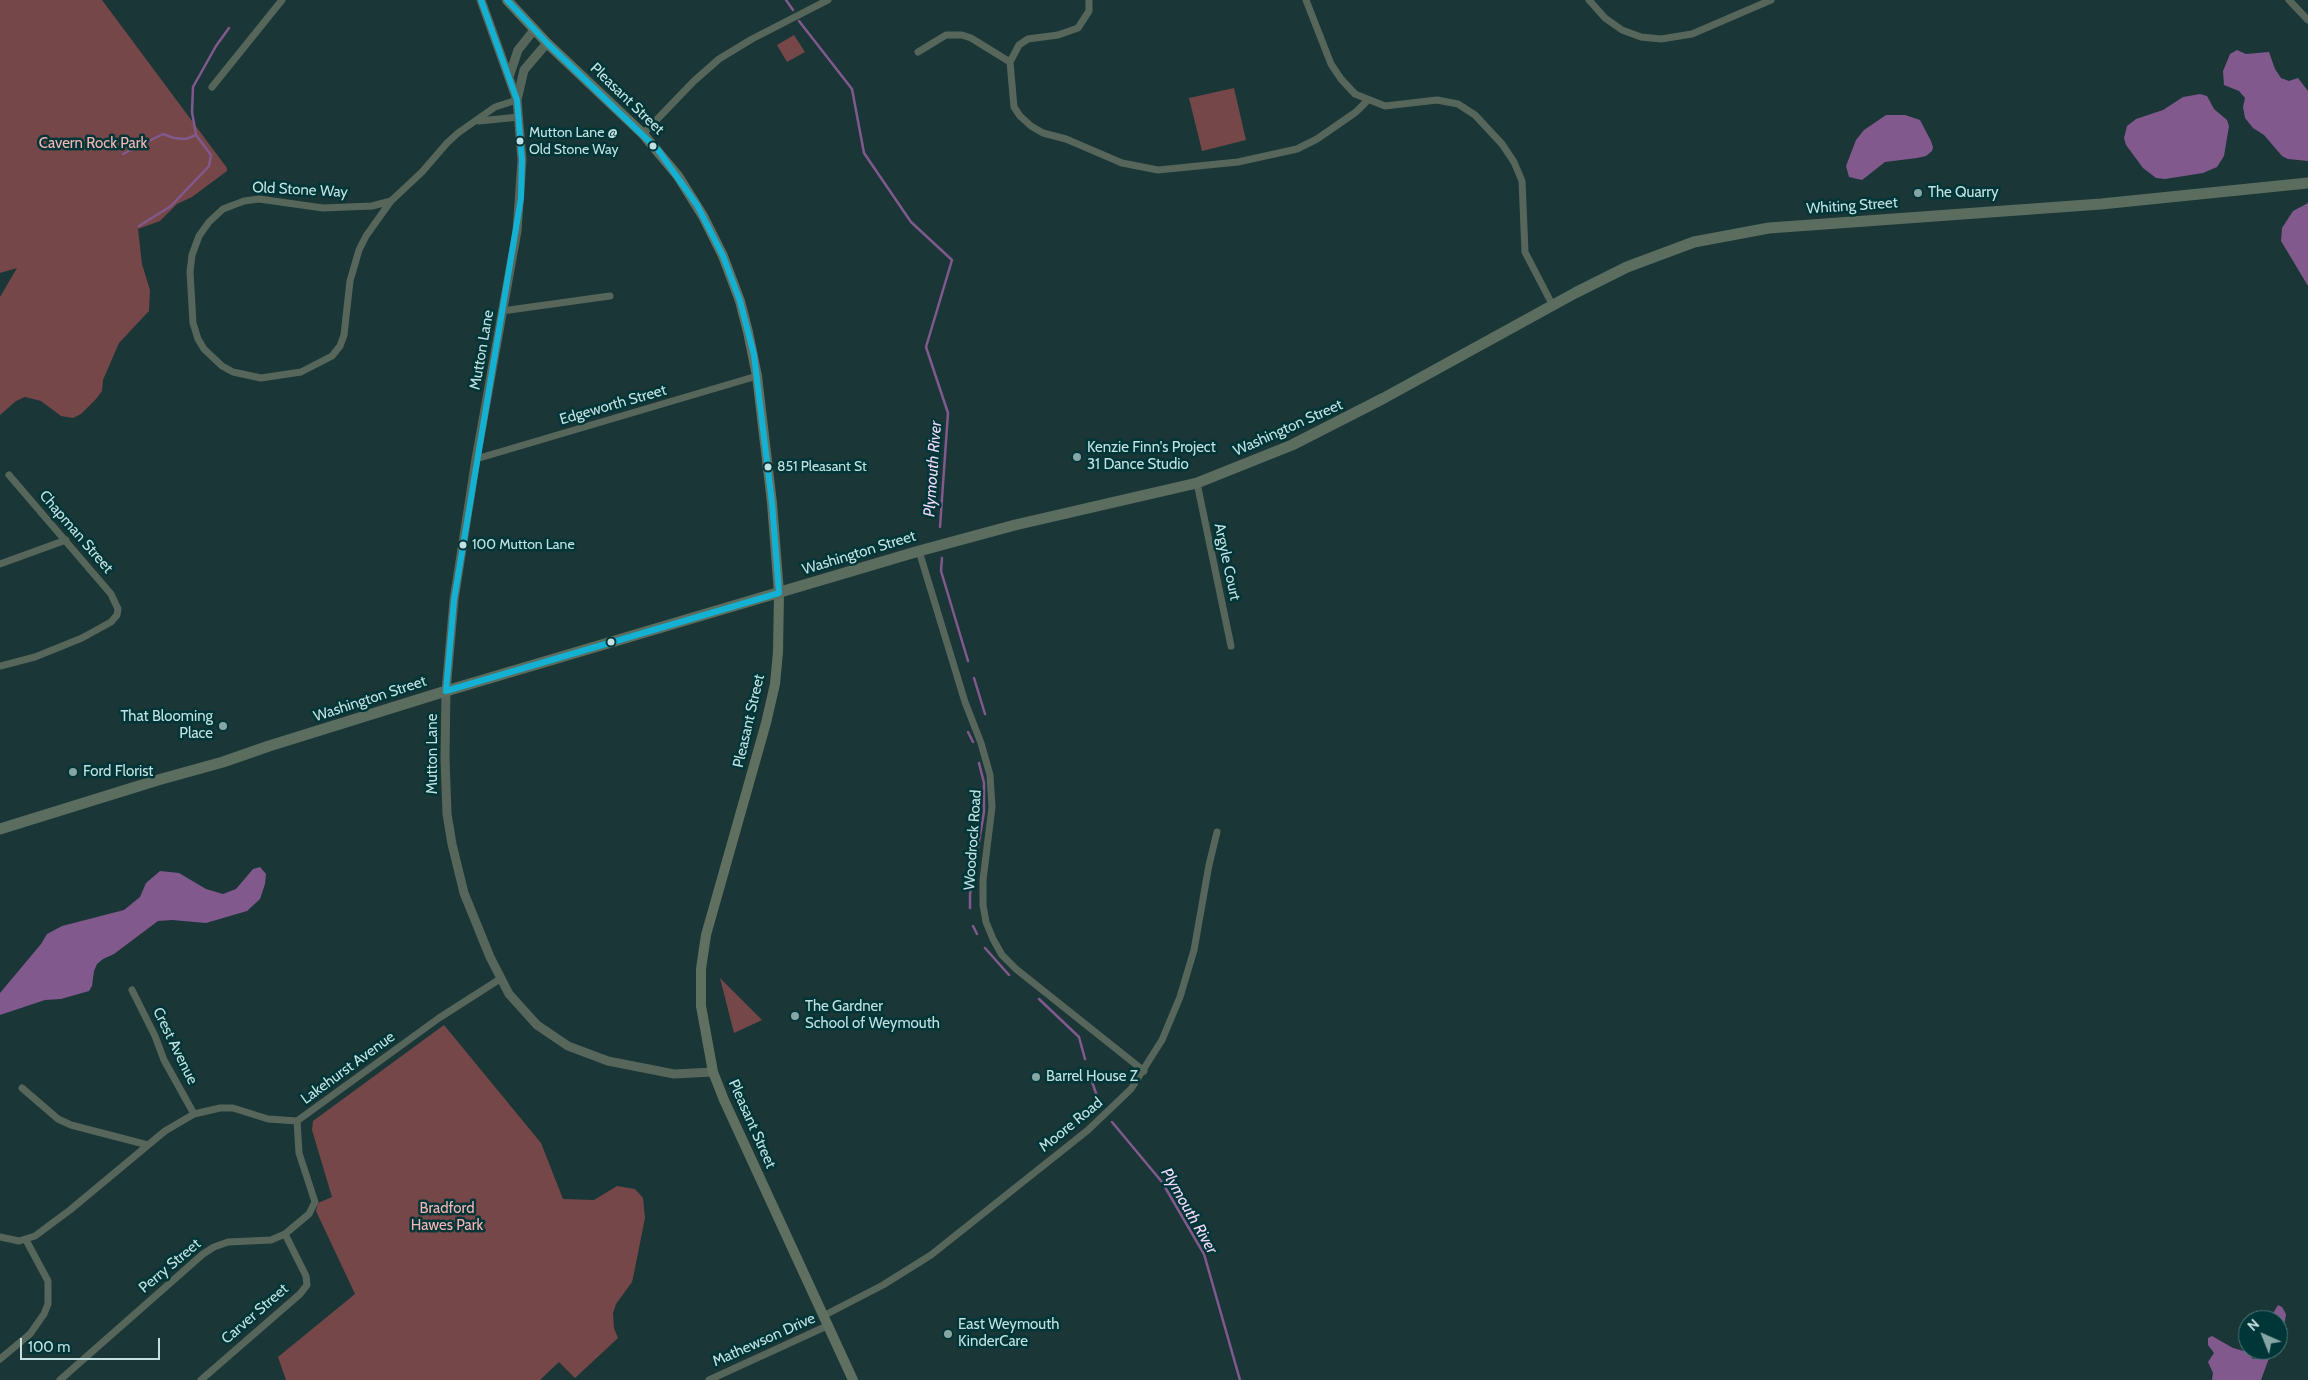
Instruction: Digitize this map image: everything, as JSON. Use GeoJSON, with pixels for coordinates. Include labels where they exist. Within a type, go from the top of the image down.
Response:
{"type":"FeatureCollection","features":[{"type":"Feature","properties":{"kind":"main road","name":"Pleasant Street"},"geometry":{"type":"LineString","coordinates":[[507,0],[534,30],[644,134],[682,182],[703,216],[723,256],[740,302],[757,376],[772,503],[779,592],[778,652],[772,700],[711,913],[701,969],[702,1006],[713,1072],[853,1380]]}},
{"type":"Feature","properties":{"kind":"main road","name":"Whiting Street"},"geometry":{"type":"LineString","coordinates":[[1614,273],[1694,242],[1742,232],[1849,221],[2101,204],[2308,183]]}},
{"type":"Feature","properties":{"kind":"main road","name":"Washington Street"},"geometry":{"type":"LineString","coordinates":[[0,829],[223,762],[446,691],[919,550],[1032,520],[1197,483],[1292,445],[1325,429],[1512,328],[1552,304],[1614,273]]}},
{"type":"Feature","properties":{"kind":"street"},"geometry":{"type":"LineString","coordinates":[[212,87],[282,0]]}},
{"type":"Feature","properties":{"kind":"street","name":"Mutton Lane"},"geometry":{"type":"LineString","coordinates":[[481,0],[518,100]]}},
{"type":"Feature","properties":{"kind":"street"},"geometry":{"type":"LineString","coordinates":[[1089,0],[1089,11],[1078,28],[1058,35],[1028,39],[1019,45],[1010,62],[1014,107],[1020,116],[1031,126],[1043,133],[1066,139],[1122,163],[1158,170],[1238,162],[1297,149],[1317,139],[1356,112],[1368,100]]}},
{"type":"Feature","properties":{"kind":"street"},"geometry":{"type":"LineString","coordinates":[[1306,0],[1336,73],[1350,90],[1368,100],[1392,106],[1428,101],[1451,102],[1467,108],[1490,130],[1509,154],[1520,175],[1524,190],[1525,252],[1552,304]]}},
{"type":"Feature","properties":{"kind":"street"},"geometry":{"type":"LineString","coordinates":[[1589,0],[1605,18],[1622,30],[1640,36],[1661,39],[1692,34],[1771,0]]}},
{"type":"Feature","properties":{"kind":"street"},"geometry":{"type":"LineString","coordinates":[[2289,0],[2308,20]]}},
{"type":"Feature","properties":{"kind":"street"},"geometry":{"type":"LineString","coordinates":[[644,134],[694,81],[719,59],[752,39],[824,1]]}},
{"type":"Feature","properties":{"kind":"street"},"geometry":{"type":"LineString","coordinates":[[509,77],[518,50],[534,30]]}},
{"type":"Feature","properties":{"kind":"street"},"geometry":{"type":"LineString","coordinates":[[918,52],[946,35],[962,35],[971,38],[1010,62]]}},
{"type":"Feature","properties":{"kind":"street","name":"Mutton Lane"},"geometry":{"type":"LineString","coordinates":[[547,42],[524,70],[518,100],[522,160],[521,198],[454,600],[446,691],[445,767],[447,814],[464,893],[474,920],[500,979],[509,994],[537,1025],[553,1037],[586,1054],[615,1063],[674,1074],[713,1072]]}},
{"type":"Feature","properties":{"kind":"street","name":"Old Stone Way"},"geometry":{"type":"LineString","coordinates":[[390,201],[372,206],[323,208],[259,199],[244,201],[223,209],[209,222],[199,236],[191,264],[190,297],[193,323],[198,340],[204,349],[222,366],[234,372],[261,378],[301,372],[332,356],[340,346],[344,335],[350,281],[359,250],[366,236],[390,201],[422,172],[447,142],[496,107],[518,100]]}},
{"type":"Feature","properties":{"kind":"street","name":"Old Stone Way"},"geometry":{"type":"LineString","coordinates":[[476,122],[519,117]]}},
{"type":"Feature","properties":{"kind":"street"},"geometry":{"type":"LineString","coordinates":[[502,311],[610,296]]}},
{"type":"Feature","properties":{"kind":"street","name":"Edgeworth Street"},"geometry":{"type":"LineString","coordinates":[[476,459],[757,376]]}},
{"type":"Feature","properties":{"kind":"street","name":"Chapman Street"},"geometry":{"type":"LineString","coordinates":[[0,666],[35,657],[97,631],[114,619],[118,609],[111,594],[9,475]]}},
{"type":"Feature","properties":{"kind":"street","name":"Argyle Court"},"geometry":{"type":"LineString","coordinates":[[1197,483],[1230,646]]}},
{"type":"Feature","properties":{"kind":"street"},"geometry":{"type":"LineString","coordinates":[[0,564],[66,540]]}},
{"type":"Feature","properties":{"kind":"street","name":"Woodrock Road"},"geometry":{"type":"LineString","coordinates":[[919,550],[965,702],[982,743],[990,774],[992,807],[983,880],[983,905],[986,922],[993,939],[1002,955],[1016,969],[1144,1071]]}},
{"type":"Feature","properties":{"kind":"street","name":"Moore Road"},"geometry":{"type":"LineString","coordinates":[[825,1315],[896,1278],[931,1256],[1107,1114],[1131,1089],[1162,1040],[1186,978],[1194,950],[1209,865],[1217,832]]}},
{"type":"Feature","properties":{"kind":"street","name":"Lakehurst Avenue"},"geometry":{"type":"LineString","coordinates":[[26,1240],[47,1228],[177,1122],[194,1114],[220,1108],[232,1108],[268,1119],[297,1121],[439,1018],[500,979]]}},
{"type":"Feature","properties":{"kind":"street","name":"Crest Avenue"},"geometry":{"type":"LineString","coordinates":[[132,990],[164,1060],[194,1114]]}},
{"type":"Feature","properties":{"kind":"street"},"geometry":{"type":"LineString","coordinates":[[22,1088],[58,1119],[148,1145]]}},
{"type":"Feature","properties":{"kind":"street","name":"Perry Street"},"geometry":{"type":"LineString","coordinates":[[60,1380],[203,1254],[214,1247],[228,1242],[271,1240],[284,1234],[309,1214],[315,1202],[299,1153],[297,1121]]}},
{"type":"Feature","properties":{"kind":"street","name":"Carver Street"},"geometry":{"type":"LineString","coordinates":[[200,1380],[300,1294],[307,1285],[306,1276],[284,1234]]}},
{"type":"Feature","properties":{"kind":"street"},"geometry":{"type":"LineString","coordinates":[[0,1237],[26,1240],[48,1281],[48,1304],[44,1314],[30,1334],[0,1359]]}},
{"type":"Feature","properties":{"kind":"street","name":"Mathewson Drive"},"geometry":{"type":"LineString","coordinates":[[709,1380],[829,1326]]}},
{"type":"Feature","properties":{"kind":"green space","name":"Cavern Rock Park"},"geometry":{"type":"Polygon","coordinates":[[[0,0],[102,0],[227,168],[227,171],[192,197],[177,204],[160,221],[138,229],[142,264],[150,290],[149,311],[119,343],[103,380],[102,391],[81,414],[73,418],[61,416],[41,401],[25,397],[16,401],[0,415],[0,297],[17,268],[0,273],[0,0]]]}},
{"type":"Feature","properties":{"kind":"green space"},"geometry":{"type":"Polygon","coordinates":[[[794,35],[805,52],[787,62],[777,45],[794,35]]]}},
{"type":"Feature","properties":{"kind":"green space"},"geometry":{"type":"Polygon","coordinates":[[[1234,88],[1246,140],[1202,151],[1189,98],[1234,88]]]}},
{"type":"Feature","properties":{"kind":"green space"},"geometry":{"type":"Polygon","coordinates":[[[720,978],[762,1020],[734,1033],[720,978]]]}},
{"type":"Feature","properties":{"kind":"green space","name":"Bradford Hawes Park"},"geometry":{"type":"Polygon","coordinates":[[[444,1025],[541,1143],[563,1199],[594,1200],[617,1186],[635,1189],[643,1198],[645,1218],[632,1282],[616,1304],[613,1313],[614,1328],[618,1338],[575,1378],[559,1362],[540,1380],[286,1380],[278,1357],[355,1294],[316,1211],[318,1203],[332,1197],[312,1130],[313,1121],[444,1025]]]}},
{"type":"Feature","properties":{"kind":"shaded area"},"geometry":{"type":"Polygon","coordinates":[[[2237,50],[2246,54],[2269,52],[2275,69],[2281,78],[2289,81],[2298,78],[2308,91],[2308,161],[2288,159],[2282,156],[2264,135],[2253,128],[2245,118],[2243,107],[2245,98],[2239,91],[2224,85],[2223,71],[2230,54],[2237,50]]]}},
{"type":"Feature","properties":{"kind":"shaded area"},"geometry":{"type":"Polygon","coordinates":[[[2200,94],[2207,96],[2214,109],[2227,120],[2229,126],[2224,156],[2217,167],[2203,173],[2165,179],[2156,178],[2143,168],[2126,145],[2124,138],[2127,126],[2136,119],[2163,110],[2183,97],[2200,94]]]}},
{"type":"Feature","properties":{"kind":"shaded area"},"geometry":{"type":"Polygon","coordinates":[[[1886,115],[1905,115],[1920,120],[1931,141],[1932,151],[1926,156],[1885,162],[1862,180],[1849,177],[1846,166],[1856,140],[1864,130],[1886,115]]]}},
{"type":"Feature","properties":{"kind":"shaded area"},"geometry":{"type":"Polygon","coordinates":[[[2308,203],[2308,286],[2281,241],[2282,228],[2293,211],[2308,203]]]}},
{"type":"Feature","properties":{"kind":"shaded area"},"geometry":{"type":"Polygon","coordinates":[[[260,867],[266,874],[265,884],[260,899],[247,911],[206,923],[172,920],[158,921],[114,954],[97,964],[89,991],[61,999],[45,1000],[0,1015],[0,993],[41,944],[47,934],[62,926],[124,910],[140,897],[146,883],[160,871],[179,873],[206,889],[223,894],[236,889],[253,869],[260,867]]]}},
{"type":"Feature","properties":{"kind":"shaded area"},"geometry":{"type":"Polygon","coordinates":[[[2278,1305],[2284,1310],[2275,1310],[2278,1305]]]}},
{"type":"Feature","properties":{"kind":"shaded area"},"geometry":{"type":"Polygon","coordinates":[[[2212,1336],[2238,1349],[2238,1360],[2268,1360],[2261,1380],[2212,1380],[2213,1373],[2208,1362],[2214,1353],[2208,1345],[2208,1338],[2212,1336]]]}},
{"type":"Feature","properties":{"kind":"waterway","name":"Plymouth River"},"geometry":{"type":"LineString","coordinates":[[786,0],[793,10]]}},
{"type":"Feature","properties":{"kind":"waterway","name":"Plymouth River"},"geometry":{"type":"LineString","coordinates":[[799,21],[852,89],[864,153],[911,222],[952,260],[926,347],[948,413],[940,527]]}},
{"type":"Feature","properties":{"kind":"waterway"},"geometry":{"type":"LineString","coordinates":[[139,226],[171,206],[209,166],[211,155],[196,135],[192,112],[193,87],[216,46],[229,28]]}},
{"type":"Feature","properties":{"kind":"waterway"},"geometry":{"type":"LineString","coordinates":[[123,154],[163,134],[174,138],[186,139],[196,135]]}},
{"type":"Feature","properties":{"kind":"waterway","name":"Plymouth River"},"geometry":{"type":"LineString","coordinates":[[942,558],[941,571],[968,661]]}},
{"type":"Feature","properties":{"kind":"waterway","name":"Plymouth River"},"geometry":{"type":"LineString","coordinates":[[974,678],[985,714]]}},
{"type":"Feature","properties":{"kind":"waterway","name":"Plymouth River"},"geometry":{"type":"LineString","coordinates":[[968,732],[973,742]]}},
{"type":"Feature","properties":{"kind":"waterway","name":"Plymouth River"},"geometry":{"type":"LineString","coordinates":[[970,908],[970,894],[984,812],[984,783],[979,763]]}},
{"type":"Feature","properties":{"kind":"waterway","name":"Plymouth River"},"geometry":{"type":"LineString","coordinates":[[973,926],[977,934]]}},
{"type":"Feature","properties":{"kind":"waterway","name":"Plymouth River"},"geometry":{"type":"LineString","coordinates":[[985,948],[1009,975]]}},
{"type":"Feature","properties":{"kind":"waterway","name":"Plymouth River"},"geometry":{"type":"LineString","coordinates":[[1039,999],[1079,1037],[1085,1059]]}},
{"type":"Feature","properties":{"kind":"waterway","name":"Plymouth River"},"geometry":{"type":"LineString","coordinates":[[1089,1073],[1099,1102]]}},
{"type":"Feature","properties":{"kind":"waterway","name":"Plymouth River"},"geometry":{"type":"LineString","coordinates":[[1112,1122],[1162,1182],[1204,1254],[1240,1380]]}},
{"type":"Feature","properties":{"kind":"transit line"},"geometry":{"type":"LineString","coordinates":[[481,0],[517,100],[522,160],[521,198],[454,600],[446,691],[779,593],[772,503],[754,355],[740,301],[723,256],[697,205],[658,150],[547,43],[507,0]]}},
{"type":"Feature","properties":{"kind":"place","name":"Mutton Lane @ Old Stone Way"},"geometry":{"type":"Point","coordinates":[520,141]}},
{"type":"Feature","properties":{"kind":"place","name":"The Quarry"},"geometry":{"type":"Point","coordinates":[1918,193]}},
{"type":"Feature","properties":{"kind":"place","name":"Kenzie Finn's Project 31 Dance Studio"},"geometry":{"type":"Point","coordinates":[1077,457]}},
{"type":"Feature","properties":{"kind":"place","name":"851 Pleasant St"},"geometry":{"type":"Point","coordinates":[768,467]}},
{"type":"Feature","properties":{"kind":"place","name":"100 Mutton Lane"},"geometry":{"type":"Point","coordinates":[463,545]}},
{"type":"Feature","properties":{"kind":"place","name":"That Blooming Place"},"geometry":{"type":"Point","coordinates":[223,726]}},
{"type":"Feature","properties":{"kind":"place","name":"Ford Florist"},"geometry":{"type":"Point","coordinates":[73,772]}},
{"type":"Feature","properties":{"kind":"place","name":"The Gardner School of Weymouth"},"geometry":{"type":"Point","coordinates":[795,1016]}},
{"type":"Feature","properties":{"kind":"place","name":"Barrel House Z"},"geometry":{"type":"Point","coordinates":[1036,1077]}},
{"type":"Feature","properties":{"kind":"place","name":"East Weymouth KinderCare"},"geometry":{"type":"Point","coordinates":[948,1334]}}]}
